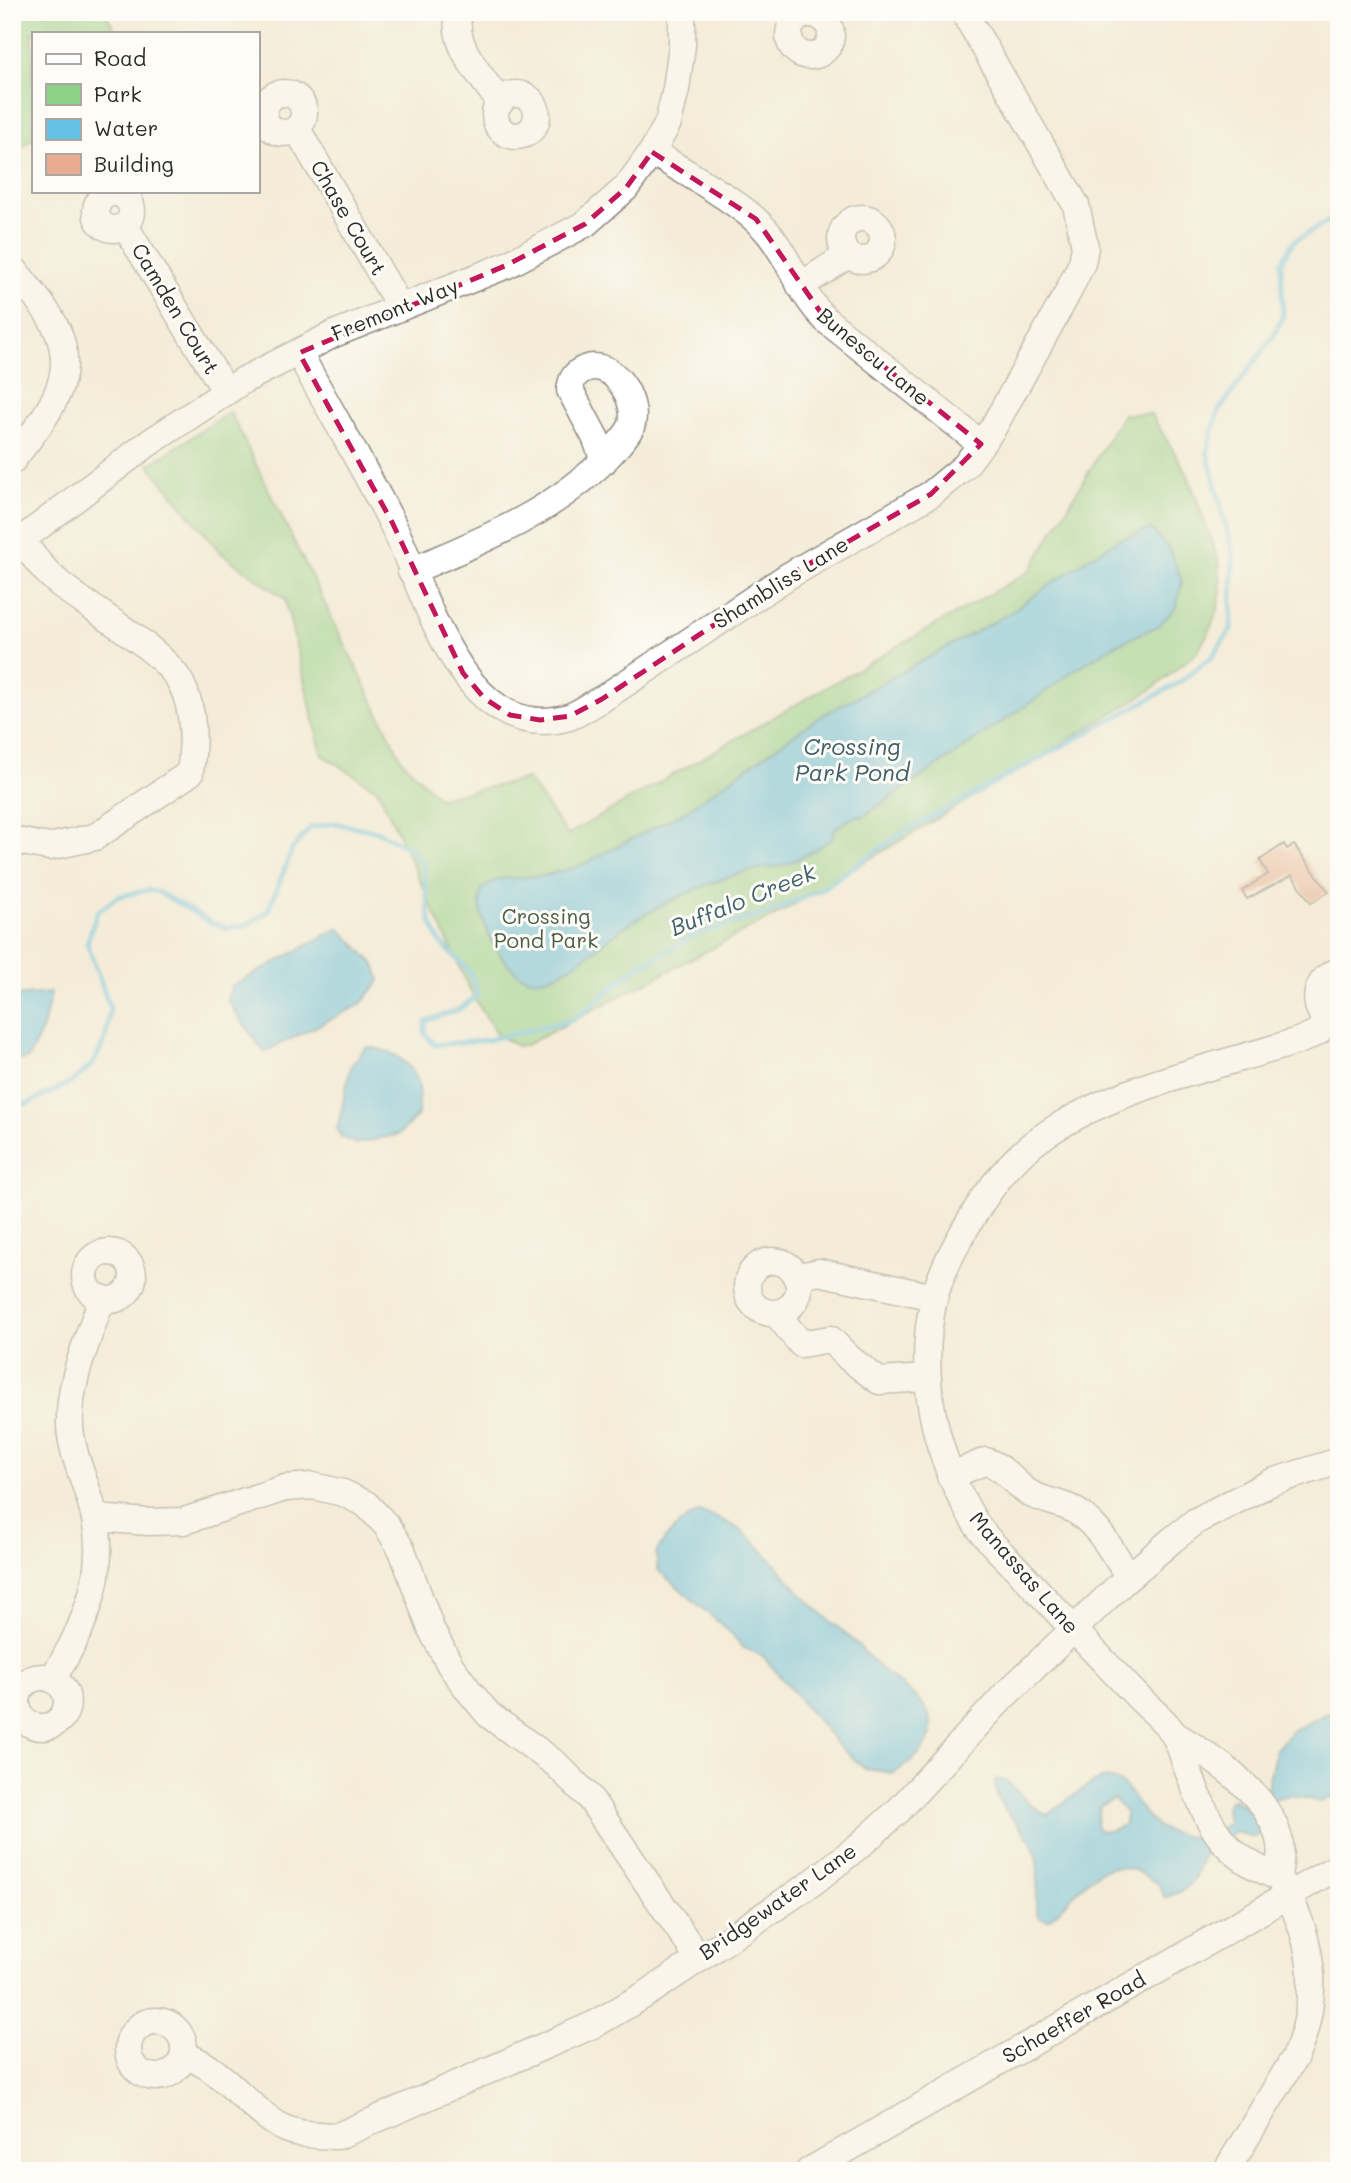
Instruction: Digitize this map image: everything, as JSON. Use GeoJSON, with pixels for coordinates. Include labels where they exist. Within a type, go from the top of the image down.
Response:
{"type":"FeatureCollection","features":[{"type":"Feature","properties":{"kind":"street"},"geometry":{"type":"LineString","coordinates":[[459,12],[456,22],[460,42],[500,103]]}},
{"type":"Feature","properties":{"kind":"street","name":"Fremont Way"},"geometry":{"type":"LineString","coordinates":[[17,544],[146,445],[244,380],[334,334],[507,265],[585,224],[626,188],[652,152],[668,123],[682,45],[682,12]]}},
{"type":"Feature","properties":{"kind":"street","name":"Shambliss Lane"},"geometry":{"type":"LineString","coordinates":[[299,353],[392,522],[411,571],[463,673],[485,698],[510,715],[540,720],[570,716],[602,699],[788,576],[931,494],[965,466],[993,428],[1067,294],[1082,263],[1085,247],[1076,205],[964,12]]}},
{"type":"Feature","properties":{"kind":"street","name":"Chase Court"},"geometry":{"type":"LineString","coordinates":[[297,129],[400,307]]}},
{"type":"Feature","properties":{"kind":"street","name":"Bunescu Lane"},"geometry":{"type":"LineString","coordinates":[[652,152],[756,219],[772,236],[810,304],[826,320],[981,444]]}},
{"type":"Feature","properties":{"kind":"street","name":"Camden Court"},"geometry":{"type":"LineString","coordinates":[[125,226],[226,392]]}},
{"type":"Feature","properties":{"kind":"street"},"geometry":{"type":"LineString","coordinates":[[800,286],[848,255]]}},
{"type":"Feature","properties":{"kind":"street"},"geometry":{"type":"LineString","coordinates":[[12,267],[52,320],[61,341],[65,374],[52,407],[12,461]]}},
{"type":"Feature","properties":{"kind":"street"},"geometry":{"type":"LineString","coordinates":[[411,571],[479,542],[539,510],[604,461]]}},
{"type":"Feature","properties":{"kind":"street"},"geometry":{"type":"LineString","coordinates":[[12,840],[48,847],[95,837],[190,773],[194,740],[190,709],[181,684],[170,668],[60,584],[17,544]]}},
{"type":"Feature","properties":{"kind":"street"},"geometry":{"type":"LineString","coordinates":[[1332,1023],[1317,1004],[1316,995],[1325,978],[1339,971]]}},
{"type":"Feature","properties":{"kind":"street","name":"Manassas Lane"},"geometry":{"type":"LineString","coordinates":[[1283,1886],[1226,1847],[1204,1810],[1174,1734],[976,1525],[950,1476],[936,1434],[928,1378],[930,1324],[934,1297],[960,1237],[982,1200],[1006,1170],[1044,1136],[1086,1112],[1139,1090],[1301,1040],[1332,1023]]}},
{"type":"Feature","properties":{"kind":"street"},"geometry":{"type":"LineString","coordinates":[[770,1261],[786,1265],[796,1277],[799,1286],[794,1303],[776,1313],[761,1311],[749,1298],[747,1290],[750,1274],[762,1263],[770,1261]]}},
{"type":"Feature","properties":{"kind":"street"},"geometry":{"type":"LineString","coordinates":[[796,1277],[819,1272],[934,1297]]}},
{"type":"Feature","properties":{"kind":"street"},"geometry":{"type":"LineString","coordinates":[[52,1679],[71,1650],[85,1620],[94,1585],[98,1541],[95,1518],[77,1463],[70,1428],[71,1392],[77,1366],[102,1298]]}},
{"type":"Feature","properties":{"kind":"street"},"geometry":{"type":"LineString","coordinates":[[776,1313],[801,1344],[830,1339],[879,1381],[928,1378]]}},
{"type":"Feature","properties":{"kind":"street"},"geometry":{"type":"LineString","coordinates":[[950,1476],[986,1461],[998,1465],[1030,1493],[1084,1516],[1129,1577]]}},
{"type":"Feature","properties":{"kind":"street","name":"Bridgewater Lane"},"geometry":{"type":"LineString","coordinates":[[184,2055],[201,2061],[276,2124],[306,2135],[338,2136],[595,2024],[648,1993],[812,1883],[860,1845],[898,1811],[1003,1698],[1129,1577],[1196,1521],[1272,1482],[1339,1461]]}},
{"type":"Feature","properties":{"kind":"street"},"geometry":{"type":"LineString","coordinates":[[95,1518],[149,1522],[184,1521],[285,1488],[313,1486],[343,1493],[366,1504],[387,1527],[402,1550],[430,1629],[450,1665],[469,1691],[489,1715],[556,1764],[589,1797],[699,1959]]}},
{"type":"Feature","properties":{"kind":"street"},"geometry":{"type":"LineString","coordinates":[[1174,1734],[1206,1754],[1244,1785],[1271,1819],[1280,1844],[1283,1886],[1300,1919],[1311,1956],[1312,1979],[1307,2020],[1295,2057],[1226,2171]]}},
{"type":"Feature","properties":{"kind":"street"},"geometry":{"type":"LineString","coordinates":[[1204,1810],[1208,1791],[1215,1786],[1244,1785]]}},
{"type":"Feature","properties":{"kind":"street","name":"Schaeffer Road"},"geometry":{"type":"LineString","coordinates":[[809,2171],[1283,1886],[1339,1866]]}},
{"type":"Feature","properties":{"kind":"highlighted area"},"geometry":{"type":"Polygon","coordinates":[[[652,152],[756,219],[826,320],[981,444],[931,494],[788,576],[602,699],[570,716],[540,720],[510,715],[484,698],[463,673],[392,522],[299,353],[507,265],[585,224],[626,188],[652,152]]]}},
{"type":"Feature","properties":{"kind":"green space"},"geometry":{"type":"Polygon","coordinates":[[[12,12],[105,12],[116,32],[32,32],[32,140],[12,152],[12,12]]]}},
{"type":"Feature","properties":{"kind":"green space","name":"Crossing Pond Park"},"geometry":{"type":"Polygon","coordinates":[[[230,412],[403,762],[439,798],[528,779],[567,835],[1030,571],[1123,414],[1151,414],[1187,473],[1219,561],[1221,591],[1217,612],[1196,653],[1151,690],[780,913],[526,1045],[517,1046],[497,1035],[474,998],[378,790],[322,755],[285,599],[220,552],[149,465],[230,412]]]}},
{"type":"Feature","properties":{"kind":"water","name":"Crossing Park Pond"},"geometry":{"type":"Polygon","coordinates":[[[1151,529],[1170,550],[1182,582],[1176,608],[1158,626],[1113,646],[1073,671],[862,817],[858,815],[835,828],[832,839],[787,864],[725,878],[671,901],[623,928],[567,969],[543,979],[522,976],[497,950],[482,915],[482,889],[498,879],[543,876],[580,866],[684,812],[816,719],[1008,614],[1120,539],[1151,529]]]}},
{"type":"Feature","properties":{"kind":"water"},"geometry":{"type":"Polygon","coordinates":[[[339,928],[376,966],[380,981],[360,1005],[264,1052],[227,1000],[232,986],[339,928]]]}},
{"type":"Feature","properties":{"kind":"water"},"geometry":{"type":"Polygon","coordinates":[[[51,993],[43,1028],[28,1059],[12,1060],[12,996],[51,993]]]}},
{"type":"Feature","properties":{"kind":"water"},"geometry":{"type":"Polygon","coordinates":[[[366,1047],[390,1053],[410,1067],[419,1086],[418,1115],[399,1134],[356,1144],[341,1137],[337,1130],[351,1066],[366,1047]]]}},
{"type":"Feature","properties":{"kind":"water"},"geometry":{"type":"Polygon","coordinates":[[[700,1512],[727,1522],[745,1534],[812,1604],[857,1644],[879,1668],[913,1694],[925,1708],[931,1725],[929,1740],[914,1759],[894,1773],[865,1769],[837,1744],[763,1656],[742,1647],[732,1634],[658,1570],[656,1553],[665,1540],[680,1524],[700,1512]]]}},
{"type":"Feature","properties":{"kind":"water"},"geometry":{"type":"Polygon","coordinates":[[[1339,1707],[1339,1794],[1321,1802],[1290,1795],[1277,1798],[1254,1814],[1259,1834],[1254,1837],[1235,1832],[1205,1850],[1193,1881],[1182,1891],[1165,1898],[1158,1883],[1137,1871],[1120,1867],[1096,1874],[1048,1920],[1039,1917],[1036,1912],[1038,1866],[1034,1848],[1001,1803],[995,1787],[996,1779],[1010,1784],[1030,1804],[1047,1815],[1090,1784],[1102,1779],[1112,1779],[1126,1788],[1157,1826],[1174,1833],[1205,1839],[1228,1823],[1228,1802],[1234,1799],[1250,1810],[1269,1795],[1267,1788],[1276,1749],[1292,1731],[1339,1707]],[[1114,1799],[1100,1806],[1096,1824],[1098,1830],[1109,1831],[1125,1825],[1125,1812],[1114,1799]]]}},
{"type":"Feature","properties":{"kind":"building"},"geometry":{"type":"Polygon","coordinates":[[[1284,844],[1287,849],[1294,845],[1329,892],[1311,903],[1292,875],[1247,899],[1242,891],[1268,874],[1260,860],[1284,844]]]}},
{"type":"Feature","properties":{"kind":"waterway","name":"Buffalo Creek"},"geometry":{"type":"LineString","coordinates":[[12,1105],[27,1104],[72,1082],[92,1065],[105,1041],[110,1008],[87,943],[97,912],[117,897],[148,890],[158,892],[212,923],[228,928],[247,925],[268,911],[293,848],[310,828],[333,823],[377,831],[413,851],[423,866],[430,920],[440,942],[470,972],[478,995],[458,1010],[426,1021],[424,1032],[434,1045],[487,1040],[573,1020],[633,970],[696,934],[768,913],[820,890],[904,832],[1177,684],[1212,657],[1231,629],[1233,554],[1207,452],[1218,412],[1276,332],[1283,315],[1281,263],[1293,242],[1339,215]]}}]}
